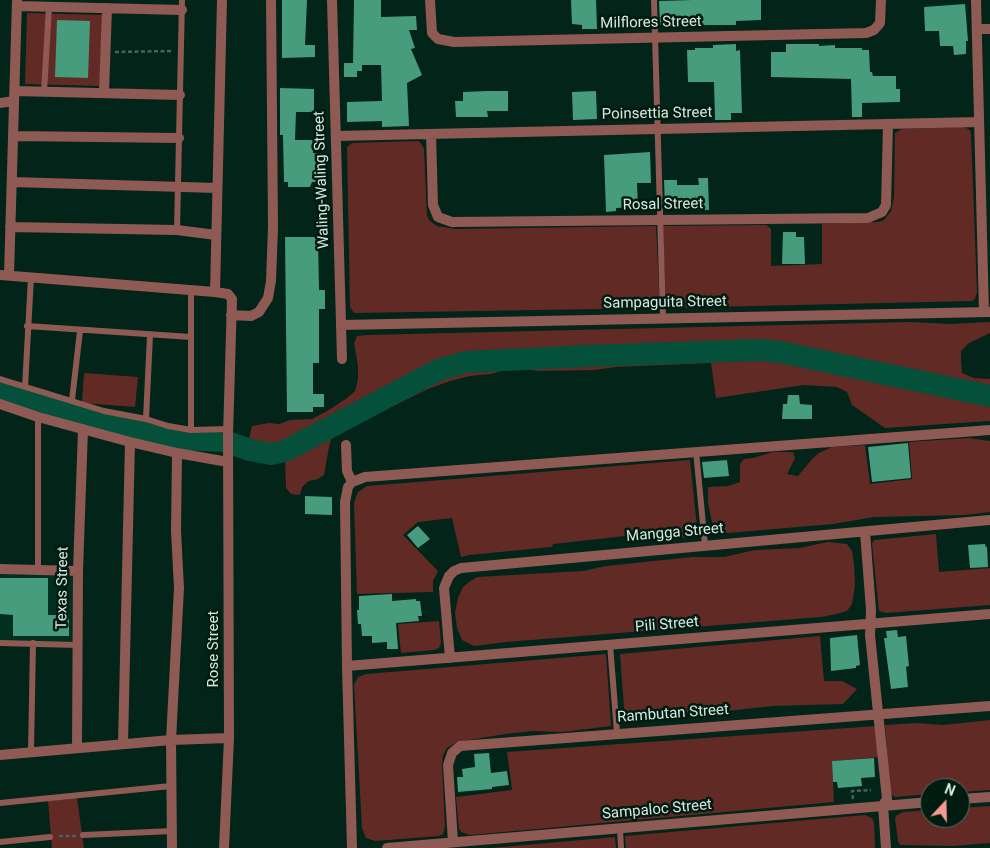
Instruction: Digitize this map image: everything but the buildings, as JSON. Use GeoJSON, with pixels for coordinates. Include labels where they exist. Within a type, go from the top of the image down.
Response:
{"type":"FeatureCollection","features":[{"type":"Feature","properties":{"kind":"street"},"geometry":{"type":"LineString","coordinates":[[182,5],[107,8],[49,7],[17,3],[10,227],[4,275],[215,292],[222,0]]}},
{"type":"Feature","properties":{"kind":"street"},"geometry":{"type":"LineString","coordinates":[[231,315],[251,316],[259,312],[268,298],[271,281],[273,228],[271,0]]}},
{"type":"Feature","properties":{"kind":"street","name":"Waling-Waling Street"},"geometry":{"type":"LineString","coordinates":[[332,0],[342,359]]}},
{"type":"Feature","properties":{"kind":"street","name":"Milflores Street"},"geometry":{"type":"LineString","coordinates":[[430,0],[432,33],[442,41],[454,42],[866,33],[874,30],[880,23],[881,0]]}},
{"type":"Feature","properties":{"kind":"street"},"geometry":{"type":"LineString","coordinates":[[976,0],[979,122],[986,214],[987,312]]}},
{"type":"Feature","properties":{"kind":"street"},"geometry":{"type":"LineString","coordinates":[[104,93],[107,8]]}},
{"type":"Feature","properties":{"kind":"street"},"geometry":{"type":"LineString","coordinates":[[977,29],[990,29]]}},
{"type":"Feature","properties":{"kind":"street"},"geometry":{"type":"LineString","coordinates":[[0,102],[14,96],[44,92],[180,95]]}},
{"type":"Feature","properties":{"kind":"street","name":"Poinsettia Street"},"geometry":{"type":"LineString","coordinates":[[336,136],[979,122]]}},
{"type":"Feature","properties":{"kind":"street","name":"Rosal Street"},"geometry":{"type":"LineString","coordinates":[[431,134],[433,205],[438,217],[452,222],[868,218],[882,212],[888,198],[888,124]]}},
{"type":"Feature","properties":{"kind":"street"},"geometry":{"type":"LineString","coordinates":[[13,136],[179,138]]}},
{"type":"Feature","properties":{"kind":"street"},"geometry":{"type":"LineString","coordinates":[[12,182],[217,188]]}},
{"type":"Feature","properties":{"kind":"street"},"geometry":{"type":"LineString","coordinates":[[10,227],[177,230],[216,235]]}},
{"type":"Feature","properties":{"kind":"street","name":"Rose Street"},"geometry":{"type":"LineString","coordinates":[[215,292],[228,294],[232,300],[228,432],[229,738],[224,848]]}},
{"type":"Feature","properties":{"kind":"street","name":"Sampaguita Street"},"geometry":{"type":"LineString","coordinates":[[341,325],[987,312]]}},
{"type":"Feature","properties":{"kind":"street"},"geometry":{"type":"LineString","coordinates":[[0,404],[38,417],[130,442],[228,462]]}},
{"type":"Feature","properties":{"kind":"street","name":"Texas Street"},"geometry":{"type":"LineString","coordinates":[[78,748],[78,571],[83,429]]}},
{"type":"Feature","properties":{"kind":"street"},"geometry":{"type":"LineString","coordinates":[[352,848],[345,502],[348,487],[352,482],[365,477],[990,430]]}},
{"type":"Feature","properties":{"kind":"street"},"geometry":{"type":"LineString","coordinates":[[123,744],[130,442]]}},
{"type":"Feature","properties":{"kind":"street"},"geometry":{"type":"LineString","coordinates":[[346,445],[347,471],[352,482]]}},
{"type":"Feature","properties":{"kind":"street"},"geometry":{"type":"LineString","coordinates":[[172,848],[171,740],[179,588],[176,531],[177,453]]}},
{"type":"Feature","properties":{"kind":"street","name":"Mangga Street"},"geometry":{"type":"LineString","coordinates":[[450,658],[444,588],[454,571],[461,568],[990,520]]}},
{"type":"Feature","properties":{"kind":"street"},"geometry":{"type":"LineString","coordinates":[[865,532],[871,610],[870,635],[887,799],[883,805],[886,848]]}},
{"type":"Feature","properties":{"kind":"street"},"geometry":{"type":"LineString","coordinates":[[0,569],[78,571]]}},
{"type":"Feature","properties":{"kind":"street","name":"Pili Street"},"geometry":{"type":"LineString","coordinates":[[347,666],[990,614]]}},
{"type":"Feature","properties":{"kind":"street","name":"Rambutan Street"},"geometry":{"type":"LineString","coordinates":[[453,842],[448,772],[450,758],[455,749],[467,744],[990,706]]}},
{"type":"Feature","properties":{"kind":"street"},"geometry":{"type":"LineString","coordinates":[[0,755],[171,740],[229,738]]}},
{"type":"Feature","properties":{"kind":"street"},"geometry":{"type":"LineString","coordinates":[[970,798],[990,797]]}},
{"type":"Feature","properties":{"kind":"street","name":"Sampaloc Street"},"geometry":{"type":"LineString","coordinates":[[387,848],[920,803]]}},
{"type":"Feature","properties":{"kind":"lane"},"geometry":{"type":"LineString","coordinates":[[654,0],[663,318]]}},
{"type":"Feature","properties":{"kind":"lane"},"geometry":{"type":"LineString","coordinates":[[177,230],[182,5]]}},
{"type":"Feature","properties":{"kind":"lane"},"geometry":{"type":"LineString","coordinates":[[44,92],[49,7]]}},
{"type":"Feature","properties":{"kind":"lane"},"geometry":{"type":"LineString","coordinates":[[25,387],[31,277]]}},
{"type":"Feature","properties":{"kind":"lane"},"geometry":{"type":"LineString","coordinates":[[191,430],[192,290]]}},
{"type":"Feature","properties":{"kind":"lane"},"geometry":{"type":"LineString","coordinates":[[28,326],[191,337]]}},
{"type":"Feature","properties":{"kind":"lane"},"geometry":{"type":"LineString","coordinates":[[72,400],[80,330]]}},
{"type":"Feature","properties":{"kind":"lane"},"geometry":{"type":"LineString","coordinates":[[146,418],[150,335]]}},
{"type":"Feature","properties":{"kind":"lane"},"geometry":{"type":"LineString","coordinates":[[0,379],[104,411],[146,418],[168,426],[191,430],[228,432]]}},
{"type":"Feature","properties":{"kind":"lane"},"geometry":{"type":"LineString","coordinates":[[38,417],[38,571]]}},
{"type":"Feature","properties":{"kind":"lane"},"geometry":{"type":"LineString","coordinates":[[696,451],[705,545]]}},
{"type":"Feature","properties":{"kind":"lane"},"geometry":{"type":"LineString","coordinates":[[0,643],[77,645]]}},
{"type":"Feature","properties":{"kind":"lane"},"geometry":{"type":"LineString","coordinates":[[31,752],[33,643]]}},
{"type":"Feature","properties":{"kind":"lane"},"geometry":{"type":"LineString","coordinates":[[610,644],[617,733]]}},
{"type":"Feature","properties":{"kind":"lane"},"geometry":{"type":"LineString","coordinates":[[0,803],[172,786]]}},
{"type":"Feature","properties":{"kind":"lane"},"geometry":{"type":"LineString","coordinates":[[620,829],[621,848]]}},
{"type":"Feature","properties":{"kind":"lane"},"geometry":{"type":"LineString","coordinates":[[83,835],[173,831]]}},
{"type":"Feature","properties":{"kind":"lane"},"geometry":{"type":"LineString","coordinates":[[0,842],[50,837]]}},
{"type":"Feature","properties":{"kind":"path"},"geometry":{"type":"LineString","coordinates":[[106,52],[181,51]]}},
{"type":"Feature","properties":{"kind":"path"},"geometry":{"type":"LineString","coordinates":[[853,808],[852,791],[871,790]]}},
{"type":"Feature","properties":{"kind":"path"},"geometry":{"type":"LineString","coordinates":[[50,837],[83,835]]}},
{"type":"Feature","properties":{"kind":"shaded area"},"geometry":{"type":"Polygon","coordinates":[[[27,13],[102,15],[100,86],[25,84],[27,13]]]}},
{"type":"Feature","properties":{"kind":"shaded area"},"geometry":{"type":"Polygon","coordinates":[[[964,127],[970,130],[971,134],[977,292],[975,299],[972,301],[666,308],[663,226],[766,225],[771,229],[771,266],[822,264],[822,224],[879,222],[884,220],[891,211],[894,197],[895,133],[902,129],[964,127]]]}},
{"type":"Feature","properties":{"kind":"shaded area"},"geometry":{"type":"Polygon","coordinates":[[[420,142],[424,149],[427,215],[429,220],[437,226],[456,229],[656,226],[660,308],[354,313],[350,307],[347,147],[352,143],[420,142]]]}},
{"type":"Feature","properties":{"kind":"shaded area"},"geometry":{"type":"Polygon","coordinates":[[[911,322],[950,324],[990,322],[990,333],[969,343],[961,351],[961,361],[962,373],[974,378],[990,379],[990,421],[885,428],[852,405],[847,392],[837,387],[804,385],[716,398],[711,363],[616,367],[594,370],[538,371],[514,367],[491,374],[470,376],[450,381],[428,389],[333,433],[324,475],[309,481],[302,487],[300,495],[291,494],[286,488],[285,460],[255,454],[249,440],[252,426],[269,423],[279,424],[290,420],[312,419],[329,410],[355,391],[358,379],[358,366],[354,343],[357,336],[911,322]]]}},
{"type":"Feature","properties":{"kind":"shaded area"},"geometry":{"type":"Polygon","coordinates":[[[84,373],[138,377],[135,407],[82,403],[84,373]]]}},
{"type":"Feature","properties":{"kind":"shaded area"},"geometry":{"type":"Polygon","coordinates":[[[968,438],[990,441],[990,512],[965,515],[874,517],[833,524],[728,533],[714,532],[708,503],[708,487],[728,486],[740,482],[740,464],[744,459],[773,452],[793,452],[795,458],[787,474],[798,476],[819,453],[832,447],[865,445],[870,484],[912,479],[909,442],[968,438]]]}},
{"type":"Feature","properties":{"kind":"shaded area"},"geometry":{"type":"Polygon","coordinates":[[[690,460],[698,536],[671,539],[625,536],[553,544],[552,547],[461,557],[452,518],[418,522],[403,535],[438,571],[433,581],[433,592],[357,594],[354,503],[358,492],[367,486],[690,460]]]}},
{"type":"Feature","properties":{"kind":"shaded area"},"geometry":{"type":"Polygon","coordinates":[[[936,534],[939,572],[990,568],[990,605],[886,613],[879,611],[872,543],[874,540],[936,534]]]}},
{"type":"Feature","properties":{"kind":"shaded area"},"geometry":{"type":"Polygon","coordinates":[[[828,542],[847,544],[852,551],[854,564],[855,585],[852,604],[847,611],[837,614],[821,617],[474,646],[462,640],[457,628],[455,613],[458,598],[463,587],[477,577],[583,571],[606,566],[692,557],[724,557],[755,550],[799,548],[828,542]]]}},
{"type":"Feature","properties":{"kind":"shaded area"},"geometry":{"type":"Polygon","coordinates":[[[0,574],[74,575],[73,643],[0,641],[0,574]]]}},
{"type":"Feature","properties":{"kind":"shaded area"},"geometry":{"type":"Polygon","coordinates":[[[439,621],[441,643],[439,648],[401,653],[398,624],[439,621]]]}},
{"type":"Feature","properties":{"kind":"shaded area"},"geometry":{"type":"Polygon","coordinates":[[[820,636],[824,681],[842,681],[857,689],[843,704],[773,706],[698,714],[682,713],[625,721],[620,654],[820,636]]]}},
{"type":"Feature","properties":{"kind":"shaded area"},"geometry":{"type":"Polygon","coordinates":[[[606,654],[611,726],[563,732],[533,731],[457,742],[447,748],[443,755],[445,827],[443,834],[439,836],[375,841],[366,838],[362,828],[354,685],[358,677],[366,674],[606,654]]]}},
{"type":"Feature","properties":{"kind":"shaded area"},"geometry":{"type":"Polygon","coordinates":[[[990,720],[990,790],[970,791],[970,778],[920,778],[920,795],[895,797],[890,793],[885,725],[917,723],[943,725],[990,720]]]}},
{"type":"Feature","properties":{"kind":"shaded area"},"geometry":{"type":"Polygon","coordinates":[[[876,726],[879,757],[832,761],[834,802],[470,835],[461,832],[459,829],[456,797],[512,790],[507,752],[876,726]]]}},
{"type":"Feature","properties":{"kind":"shaded area"},"geometry":{"type":"Polygon","coordinates":[[[77,798],[84,848],[52,848],[48,801],[77,798]]]}},
{"type":"Feature","properties":{"kind":"shaded area"},"geometry":{"type":"Polygon","coordinates":[[[990,806],[990,843],[953,846],[900,845],[895,818],[897,815],[903,812],[920,811],[920,828],[970,828],[970,807],[990,806]]]}},
{"type":"Feature","properties":{"kind":"shaded area"},"geometry":{"type":"Polygon","coordinates":[[[865,815],[872,818],[874,822],[875,848],[626,848],[625,836],[865,815]]]}},
{"type":"Feature","properties":{"kind":"shaded area"},"geometry":{"type":"Polygon","coordinates":[[[615,837],[616,848],[491,848],[615,837]]]}},
{"type":"Feature","properties":{"kind":"waterway"},"geometry":{"type":"LineString","coordinates":[[0,389],[29,400],[179,439],[224,441],[250,450],[271,454],[285,451],[438,370],[465,362],[760,350],[780,352],[990,396]]}}]}
